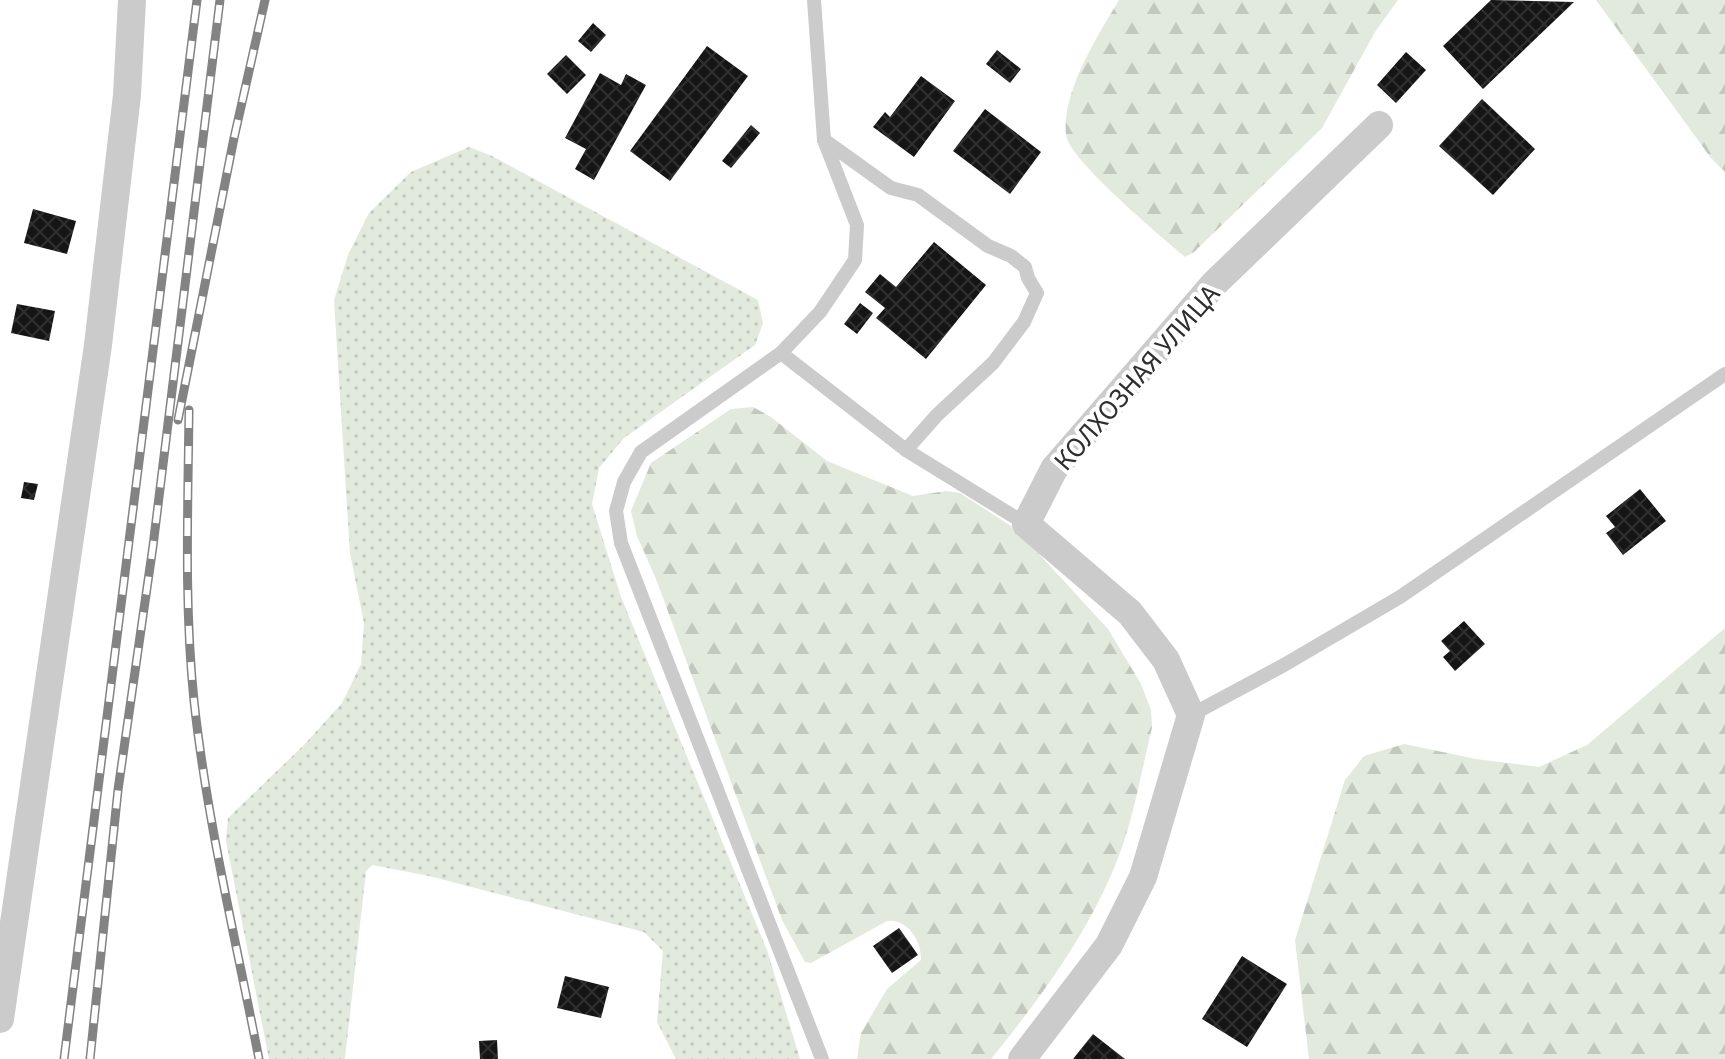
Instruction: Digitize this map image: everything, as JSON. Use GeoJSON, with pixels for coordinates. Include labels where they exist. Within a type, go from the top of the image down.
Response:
{"type":"FeatureCollection","features":[{"type":"Feature","properties":{"kind":"street"},"geometry":{"type":"LineString","coordinates":[[0,1019],[98,345],[127,95],[132,0]]}},
{"type":"Feature","properties":{"kind":"street","name":"КОЛХОЗНАЯ УЛИЦА"},"geometry":{"type":"LineString","coordinates":[[1026,524],[1054,469],[1215,283],[1379,125]]}},
{"type":"Feature","properties":{"kind":"street"},"geometry":{"type":"LineString","coordinates":[[1022,1059],[1109,945],[1123,918],[1143,877],[1191,715],[1166,660],[1130,613],[1026,524]]}},
{"type":"Feature","properties":{"kind":"lane"},"geometry":{"type":"LineString","coordinates":[[814,0],[824,140],[857,225],[855,260],[820,312],[781,353],[641,452],[624,482],[616,511],[621,543],[822,1059]]}},
{"type":"Feature","properties":{"kind":"lane"},"geometry":{"type":"LineString","coordinates":[[824,140],[891,188],[918,195],[988,246],[1011,256],[1025,267],[1037,293],[1024,322],[993,363],[937,415],[906,450]]}},
{"type":"Feature","properties":{"kind":"lane"},"geometry":{"type":"LineString","coordinates":[[781,353],[906,450],[1026,524]]}},
{"type":"Feature","properties":{"kind":"lane"},"geometry":{"type":"LineString","coordinates":[[1191,715],[1400,597],[1725,374]]}},
{"type":"Feature","properties":{"kind":"green space"},"geometry":{"type":"Polygon","coordinates":[[[1119,0],[1398,0],[1375,32],[1322,128],[1194,252],[1185,257],[1099,180],[1071,147],[1066,135],[1069,101],[1075,83],[1119,0]]]}},
{"type":"Feature","properties":{"kind":"green space"},"geometry":{"type":"Polygon","coordinates":[[[1596,0],[1725,0],[1725,172],[1711,158],[1596,0]]]}},
{"type":"Feature","properties":{"kind":"green space"},"geometry":{"type":"Polygon","coordinates":[[[469,147],[492,156],[758,300],[763,323],[755,345],[624,438],[599,468],[592,504],[621,597],[767,950],[800,1059],[676,1059],[657,1022],[663,951],[644,932],[429,876],[372,865],[366,871],[345,1059],[269,1059],[226,841],[228,818],[304,745],[342,703],[361,664],[364,623],[350,553],[334,300],[348,255],[369,213],[411,172],[469,147]]]}},
{"type":"Feature","properties":{"kind":"green space"},"geometry":{"type":"Polygon","coordinates":[[[753,407],[771,417],[827,461],[913,496],[946,491],[960,493],[1017,530],[1108,629],[1141,684],[1151,710],[1152,728],[1133,811],[1106,886],[1062,963],[991,1059],[857,1059],[861,1033],[887,989],[921,960],[919,945],[907,927],[887,921],[811,963],[805,962],[782,920],[656,579],[637,536],[631,511],[651,463],[731,409],[753,407]]]}},
{"type":"Feature","properties":{"kind":"green space"},"geometry":{"type":"Polygon","coordinates":[[[1725,628],[1725,1059],[1309,1059],[1295,940],[1345,780],[1364,756],[1404,744],[1476,759],[1539,767],[1587,745],[1725,628]]]}},
{"type":"Feature","properties":{"kind":"building"},"geometry":{"type":"Polygon","coordinates":[[[1491,0],[1574,2],[1483,89],[1443,46],[1491,0]]]}},
{"type":"Feature","properties":{"kind":"building"},"geometry":{"type":"Polygon","coordinates":[[[593,23],[606,35],[591,52],[578,41],[593,23]]]}},
{"type":"Feature","properties":{"kind":"building"},"geometry":{"type":"Polygon","coordinates":[[[707,46],[748,76],[670,181],[630,151],[707,46]]]}},
{"type":"Feature","properties":{"kind":"building"},"geometry":{"type":"Polygon","coordinates":[[[997,50],[1021,69],[1010,83],[986,64],[997,50]]]}},
{"type":"Feature","properties":{"kind":"building"},"geometry":{"type":"Polygon","coordinates":[[[1406,52],[1426,70],[1396,103],[1377,85],[1406,52]]]}},
{"type":"Feature","properties":{"kind":"building"},"geometry":{"type":"Polygon","coordinates":[[[566,55],[586,75],[567,94],[547,74],[566,55]]]}},
{"type":"Feature","properties":{"kind":"building"},"geometry":{"type":"Polygon","coordinates":[[[600,73],[621,85],[626,74],[646,85],[594,180],[575,169],[586,149],[565,138],[600,73]]]}},
{"type":"Feature","properties":{"kind":"building"},"geometry":{"type":"Polygon","coordinates":[[[921,76],[955,101],[914,157],[873,127],[885,112],[890,117],[921,76]]]}},
{"type":"Feature","properties":{"kind":"building"},"geometry":{"type":"Polygon","coordinates":[[[1482,99],[1535,149],[1493,195],[1439,146],[1482,99]]]}},
{"type":"Feature","properties":{"kind":"building"},"geometry":{"type":"Polygon","coordinates":[[[985,109],[1041,152],[1010,194],[953,151],[985,109]]]}},
{"type":"Feature","properties":{"kind":"building"},"geometry":{"type":"Polygon","coordinates":[[[751,125],[760,133],[731,168],[722,161],[751,125]]]}},
{"type":"Feature","properties":{"kind":"building"},"geometry":{"type":"Polygon","coordinates":[[[33,209],[76,221],[67,254],[24,243],[33,209]]]}},
{"type":"Feature","properties":{"kind":"building"},"geometry":{"type":"Polygon","coordinates":[[[934,242],[986,285],[926,359],[876,318],[885,308],[865,292],[880,274],[896,287],[934,242]]]}},
{"type":"Feature","properties":{"kind":"building"},"geometry":{"type":"Polygon","coordinates":[[[860,303],[873,313],[857,334],[844,324],[860,303]]]}},
{"type":"Feature","properties":{"kind":"building"},"geometry":{"type":"Polygon","coordinates":[[[17,304],[55,311],[49,341],[11,333],[17,304]]]}},
{"type":"Feature","properties":{"kind":"building"},"geometry":{"type":"Polygon","coordinates":[[[24,482],[38,484],[34,500],[21,498],[24,482]]]}},
{"type":"Feature","properties":{"kind":"building"},"geometry":{"type":"Polygon","coordinates":[[[1640,489],[1666,521],[1623,555],[1606,533],[1615,527],[1606,516],[1640,489]]]}},
{"type":"Feature","properties":{"kind":"building"},"geometry":{"type":"Polygon","coordinates":[[[1464,621],[1485,644],[1455,671],[1443,657],[1450,651],[1441,641],[1464,621]]]}},
{"type":"Feature","properties":{"kind":"building"},"geometry":{"type":"Polygon","coordinates":[[[899,928],[918,955],[892,973],[873,946],[899,928]]]}},
{"type":"Feature","properties":{"kind":"building"},"geometry":{"type":"Polygon","coordinates":[[[1242,956],[1287,984],[1247,1047],[1202,1019],[1242,956]]]}},
{"type":"Feature","properties":{"kind":"building"},"geometry":{"type":"Polygon","coordinates":[[[565,976],[609,987],[601,1018],[557,1008],[565,976]]]}},
{"type":"Feature","properties":{"kind":"building"},"geometry":{"type":"Polygon","coordinates":[[[1093,1034],[1125,1059],[1073,1059],[1093,1034]]]}},
{"type":"Feature","properties":{"kind":"building"},"geometry":{"type":"Polygon","coordinates":[[[497,1040],[498,1059],[480,1059],[479,1041],[497,1040]]]}},
{"type":"Feature","properties":{"kind":"railway"},"geometry":{"type":"LineString","coordinates":[[64,1059],[197,0]]}},
{"type":"Feature","properties":{"kind":"railway"},"geometry":{"type":"LineString","coordinates":[[90,1059],[118,790],[153,546],[220,0]]}},
{"type":"Feature","properties":{"kind":"railway"},"geometry":{"type":"LineString","coordinates":[[178,420],[265,0]]}},
{"type":"Feature","properties":{"kind":"railway"},"geometry":{"type":"LineString","coordinates":[[189,410],[188,592],[194,701],[214,836],[259,1059]]}}]}
